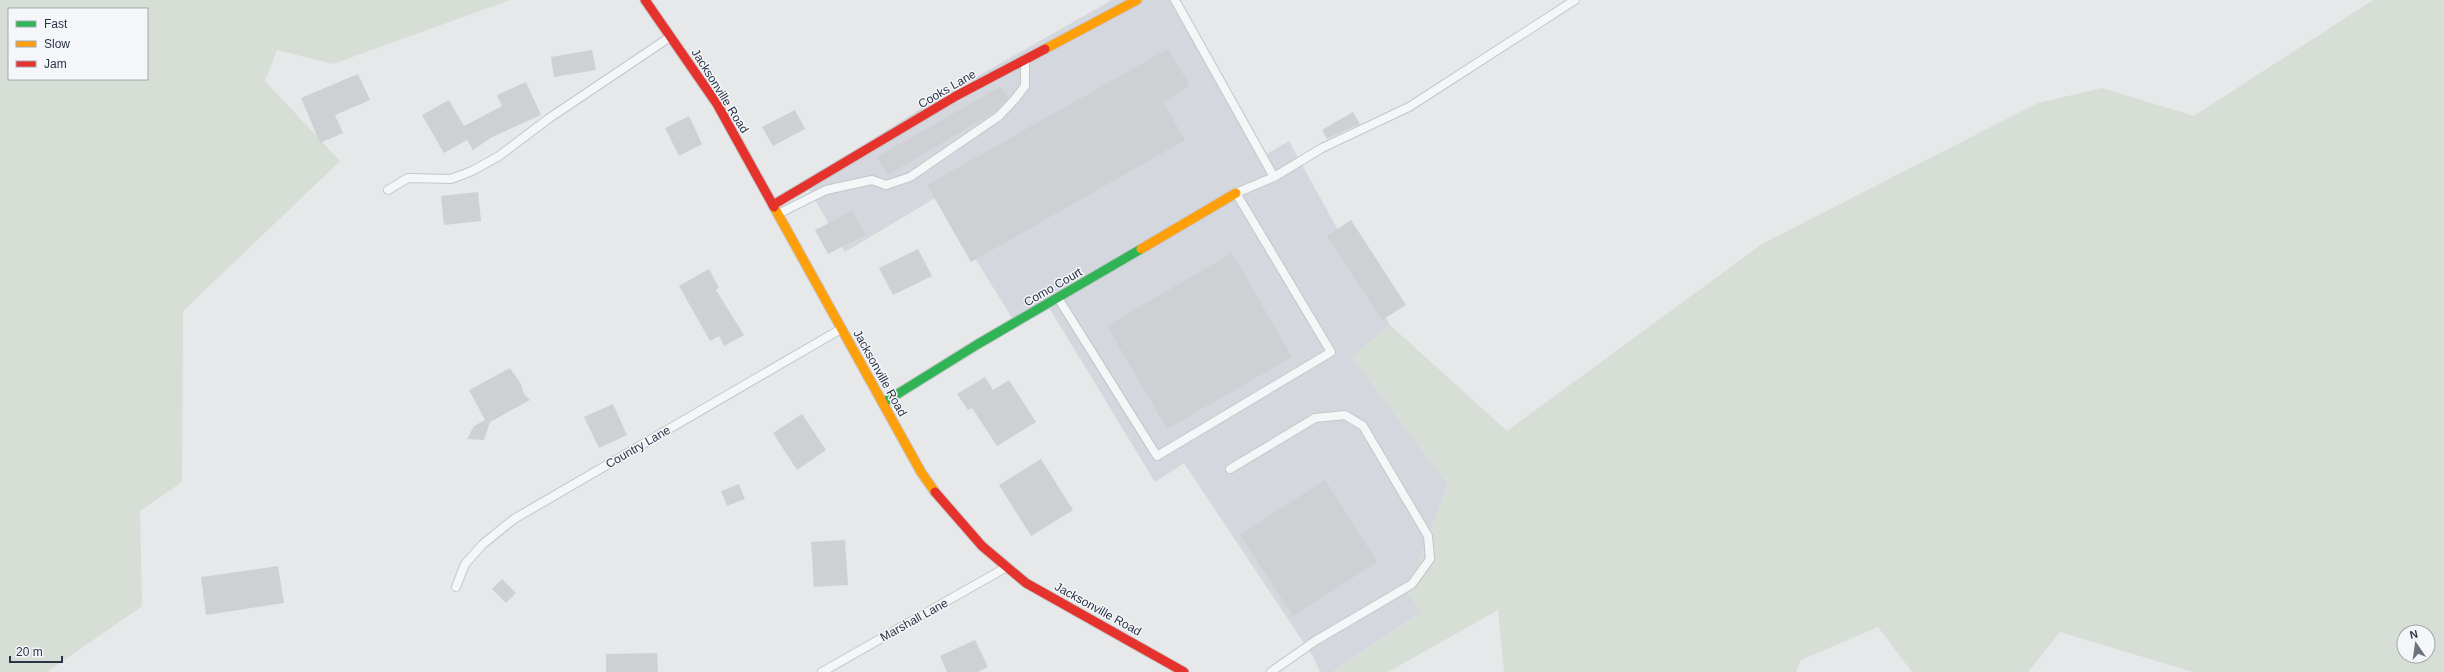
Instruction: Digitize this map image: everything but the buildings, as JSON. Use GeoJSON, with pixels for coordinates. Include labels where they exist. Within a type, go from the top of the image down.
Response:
{"type":"FeatureCollection","features":[{"type":"Feature","properties":{"kind":"main road","name":"Jacksonville Road"},"geometry":{"type":"LineString","coordinates":[[645,0],[717,104],[841,329],[922,472],[941,502],[964,529],[1006,568],[1026,583],[1184,672]]}},
{"type":"Feature","properties":{"kind":"main road","name":"Cooks Lane"},"geometry":{"type":"LineString","coordinates":[[773,205],[956,96],[1025,58],[1137,0]]}},
{"type":"Feature","properties":{"kind":"main road","name":"Como Court"},"geometry":{"type":"LineString","coordinates":[[883,403],[1058,297],[1236,193]]}},
{"type":"Feature","properties":{"kind":"lane"},"geometry":{"type":"LineString","coordinates":[[1176,0],[1274,177]]}},
{"type":"Feature","properties":{"kind":"lane"},"geometry":{"type":"LineString","coordinates":[[1058,297],[1157,456],[1331,352],[1236,193],[1274,177],[1322,148],[1410,107],[1575,0]]}},
{"type":"Feature","properties":{"kind":"lane"},"geometry":{"type":"LineString","coordinates":[[388,190],[408,178],[451,179],[472,171],[499,156],[548,119],[670,36]]}},
{"type":"Feature","properties":{"kind":"lane"},"geometry":{"type":"LineString","coordinates":[[778,214],[826,190],[872,180],[886,185],[910,177],[999,116],[1025,86],[1025,58]]}},
{"type":"Feature","properties":{"kind":"lane","name":"Country Lane"},"geometry":{"type":"LineString","coordinates":[[456,587],[465,564],[483,544],[514,519],[841,329]]}},
{"type":"Feature","properties":{"kind":"lane"},"geometry":{"type":"LineString","coordinates":[[1230,469],[1315,418],[1345,415],[1363,426],[1428,536],[1430,559],[1412,584],[1314,642],[1271,672]]}},
{"type":"Feature","properties":{"kind":"lane","name":"Marshall Lane"},"geometry":{"type":"LineString","coordinates":[[822,672],[1006,568]]}},
{"type":"Feature","properties":{"kind":"shaded area"},"geometry":{"type":"Polygon","coordinates":[[[0,0],[510,0],[333,64],[277,50],[265,81],[340,161],[183,311],[182,482],[140,511],[142,606],[47,672],[0,672],[0,0]]]}},
{"type":"Feature","properties":{"kind":"shaded area"},"geometry":{"type":"Polygon","coordinates":[[[1112,0],[1177,0],[1267,154],[1289,141],[1390,325],[1352,357],[1448,485],[1408,592],[1421,612],[1332,672],[1320,672],[1314,658],[1184,463],[1155,482],[1048,306],[1017,326],[937,197],[845,252],[805,182],[925,106],[1112,0]]]}},
{"type":"Feature","properties":{"kind":"shaded area"},"geometry":{"type":"Polygon","coordinates":[[[2373,0],[2444,0],[2444,672],[2193,672],[2060,632],[2028,672],[1912,672],[1878,627],[1801,660],[1796,672],[1504,672],[1498,610],[1388,672],[1332,672],[1421,612],[1408,592],[1448,485],[1352,357],[1390,325],[1507,431],[1762,244],[2038,103],[2102,88],[2194,116],[2373,0]]]}},
{"type":"Feature","properties":{"kind":"traffic: fast"},"geometry":{"type":"LineString","coordinates":[[883,403],[978,344],[1141,249]]}},
{"type":"Feature","properties":{"kind":"traffic: slow"},"geometry":{"type":"LineString","coordinates":[[1045,49],[1137,0]]}},
{"type":"Feature","properties":{"kind":"traffic: slow"},"geometry":{"type":"LineString","coordinates":[[1141,249],[1236,193]]}},
{"type":"Feature","properties":{"kind":"traffic: slow"},"geometry":{"type":"LineString","coordinates":[[774,207],[921,472],[935,492]]}},
{"type":"Feature","properties":{"kind":"traffic: jam"},"geometry":{"type":"LineString","coordinates":[[645,0],[717,104],[774,207]]}},
{"type":"Feature","properties":{"kind":"traffic: jam"},"geometry":{"type":"LineString","coordinates":[[773,205],[956,96],[1045,49]]}},
{"type":"Feature","properties":{"kind":"traffic: jam"},"geometry":{"type":"LineString","coordinates":[[935,492],[982,546],[1026,583],[1184,672]]}}]}
